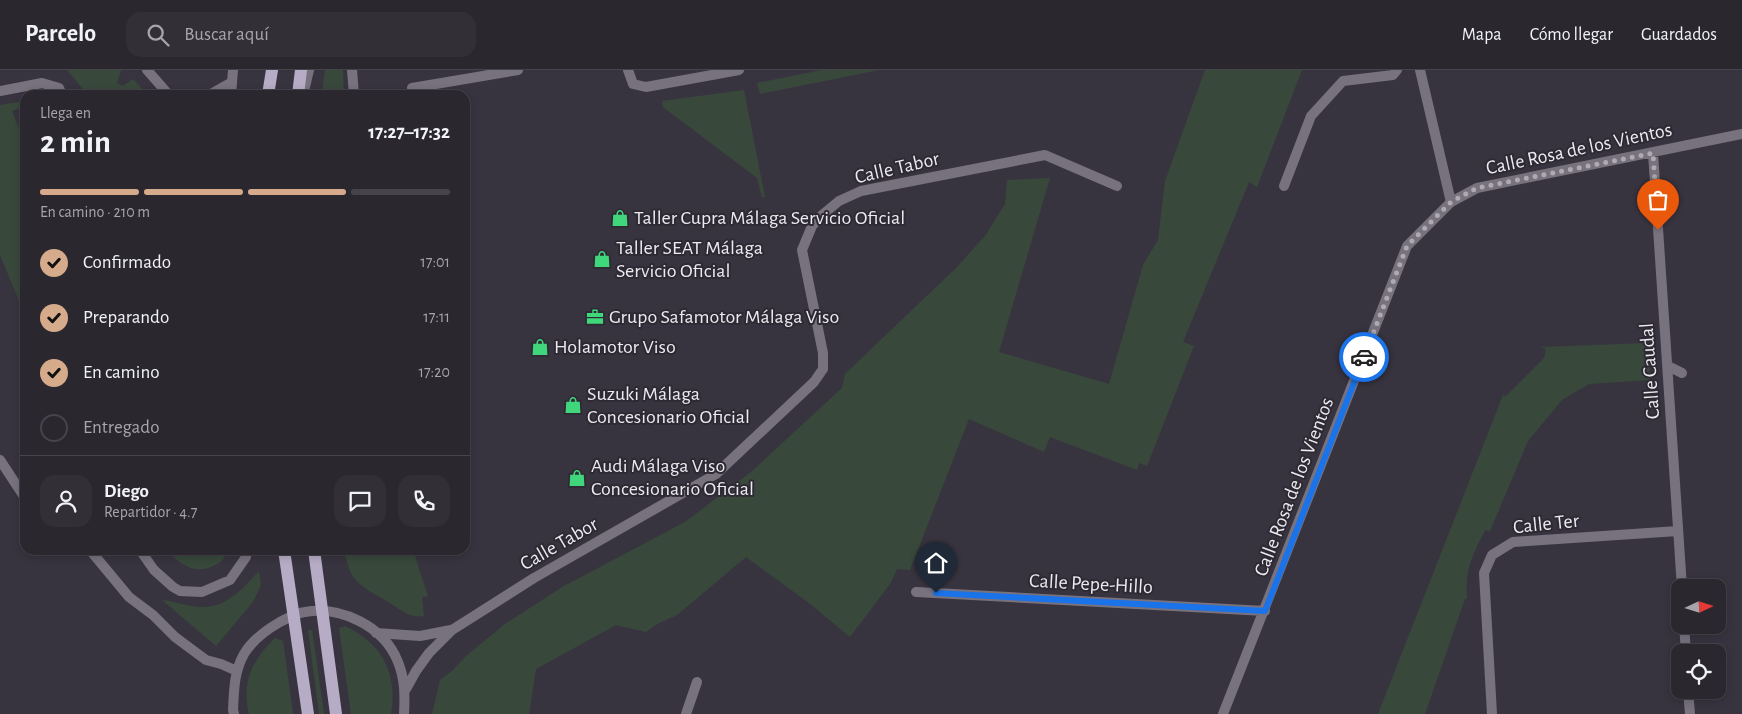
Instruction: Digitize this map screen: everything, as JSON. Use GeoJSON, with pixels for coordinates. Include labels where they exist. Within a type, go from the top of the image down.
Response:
{"type":"FeatureCollection","features":[{"type":"Feature","properties":{"kind":"main road"},"geometry":{"type":"LineString","coordinates":[[269,90],[272,70]]}},
{"type":"Feature","properties":{"kind":"main road"},"geometry":{"type":"LineString","coordinates":[[299,90],[301,70]]}},
{"type":"Feature","properties":{"kind":"main road"},"geometry":{"type":"LineString","coordinates":[[285,555],[308,714]]}},
{"type":"Feature","properties":{"kind":"main road"},"geometry":{"type":"LineString","coordinates":[[315,555],[336,714]]}},
{"type":"Feature","properties":{"kind":"street"},"geometry":{"type":"LineString","coordinates":[[146,70],[164,90]]}},
{"type":"Feature","properties":{"kind":"street"},"geometry":{"type":"LineString","coordinates":[[231,90],[233,70]]}},
{"type":"Feature","properties":{"kind":"street"},"geometry":{"type":"LineString","coordinates":[[304,90],[309,70]]}},
{"type":"Feature","properties":{"kind":"street"},"geometry":{"type":"LineString","coordinates":[[352,70],[354,90]]}},
{"type":"Feature","properties":{"kind":"street"},"geometry":{"type":"LineString","coordinates":[[412,88],[466,75],[518,70]]}},
{"type":"Feature","properties":{"kind":"street"},"geometry":{"type":"LineString","coordinates":[[628,70],[634,84],[646,87],[739,70]]}},
{"type":"Feature","properties":{"kind":"street"},"geometry":{"type":"LineString","coordinates":[[1284,186],[1311,116],[1343,81],[1393,75],[1397,70]]}},
{"type":"Feature","properties":{"kind":"street"},"geometry":{"type":"LineString","coordinates":[[1420,70],[1451,202]]}},
{"type":"Feature","properties":{"kind":"street"},"geometry":{"type":"LineString","coordinates":[[218,90],[232,82]]}},
{"type":"Feature","properties":{"kind":"street"},"geometry":{"type":"LineString","coordinates":[[0,91],[42,83],[59,90]]}},
{"type":"Feature","properties":{"kind":"street","name":"Calle Rosa de los Vientos"},"geometry":{"type":"LineString","coordinates":[[1223,714],[1407,246],[1451,202],[1477,188],[1742,134]]}},
{"type":"Feature","properties":{"kind":"street","name":"Calle Caudal"},"geometry":{"type":"LineString","coordinates":[[1653,153],[1681,579]]}},
{"type":"Feature","properties":{"kind":"street","name":"Calle Tabor"},"geometry":{"type":"LineString","coordinates":[[406,689],[429,653],[452,630],[534,578],[716,474],[814,382],[823,369],[823,353],[802,250],[812,226],[839,201],[861,191],[1045,155],[1117,186]]}},
{"type":"Feature","properties":{"kind":"street"},"geometry":{"type":"LineString","coordinates":[[1668,366],[1682,373]]}},
{"type":"Feature","properties":{"kind":"street"},"geometry":{"type":"LineString","coordinates":[[0,460],[20,490]]}},
{"type":"Feature","properties":{"kind":"street","name":"Calle Ter"},"geometry":{"type":"LineString","coordinates":[[1492,714],[1484,573],[1492,556],[1513,542],[1678,531]]}},
{"type":"Feature","properties":{"kind":"street"},"geometry":{"type":"LineString","coordinates":[[94,555],[129,597],[153,615],[176,637],[206,660],[221,664],[237,672]]}},
{"type":"Feature","properties":{"kind":"street"},"geometry":{"type":"LineString","coordinates":[[144,555],[154,570],[173,587],[180,591],[202,592],[230,580],[246,558],[246,555]]}},
{"type":"Feature","properties":{"kind":"street","name":"Calle Pepe-Hillo"},"geometry":{"type":"LineString","coordinates":[[916,592],[1265,611]]}},
{"type":"Feature","properties":{"kind":"street"},"geometry":{"type":"LineString","coordinates":[[234,714],[234,681],[237,672],[244,654],[262,632],[293,615],[304,612],[323,611],[346,615],[367,625],[385,641],[398,661],[406,689],[404,714]]}},
{"type":"Feature","properties":{"kind":"street","name":"Calle Tabor"},"geometry":{"type":"LineString","coordinates":[[376,633],[420,636],[452,630]]}},
{"type":"Feature","properties":{"kind":"street"},"geometry":{"type":"LineString","coordinates":[[686,714],[697,682]]}},
{"type":"Feature","properties":{"kind":"street"},"geometry":{"type":"LineString","coordinates":[[1689,699],[1690,714]]}},
{"type":"Feature","properties":{"kind":"green space"},"geometry":{"type":"Polygon","coordinates":[[[67,70],[121,70],[117,83],[123,86],[133,79],[143,90],[84,90],[67,70]]]}},
{"type":"Feature","properties":{"kind":"green space"},"geometry":{"type":"Polygon","coordinates":[[[325,70],[343,70],[344,90],[323,90],[325,70]]]}},
{"type":"Feature","properties":{"kind":"green space"},"geometry":{"type":"Polygon","coordinates":[[[822,70],[879,70],[760,94],[757,83],[822,70]]]}},
{"type":"Feature","properties":{"kind":"green space"},"geometry":{"type":"Polygon","coordinates":[[[1205,70],[1302,70],[1257,187],[1249,182],[1183,342],[1194,346],[1147,466],[1139,463],[1137,470],[1050,437],[1044,452],[969,419],[910,570],[897,569],[890,584],[850,637],[809,603],[746,557],[677,615],[657,624],[646,632],[616,625],[536,669],[529,714],[432,714],[440,680],[505,624],[564,586],[685,522],[751,472],[842,388],[845,374],[956,268],[985,236],[1005,204],[1007,180],[1050,178],[999,352],[1109,384],[1143,265],[1158,240],[1165,181],[1205,70]]]}},
{"type":"Feature","properties":{"kind":"green space"},"geometry":{"type":"Polygon","coordinates":[[[744,90],[765,197],[762,197],[757,178],[663,107],[662,101],[744,90]]]}},
{"type":"Feature","properties":{"kind":"green space"},"geometry":{"type":"Polygon","coordinates":[[[20,102],[20,108],[12,111],[20,131],[20,303],[0,255],[0,105],[20,102]]]}},
{"type":"Feature","properties":{"kind":"green space"},"geometry":{"type":"Polygon","coordinates":[[[1648,343],[1650,380],[1589,384],[1562,400],[1528,441],[1490,531],[1485,530],[1473,556],[1468,571],[1467,599],[1465,599],[1425,714],[1378,714],[1503,395],[1506,396],[1544,358],[1546,349],[1540,347],[1648,343]]]}},
{"type":"Feature","properties":{"kind":"green space"},"geometry":{"type":"Polygon","coordinates":[[[172,555],[226,555],[220,562],[201,569],[188,567],[172,555]]]}},
{"type":"Feature","properties":{"kind":"green space"},"geometry":{"type":"Polygon","coordinates":[[[345,555],[415,555],[428,596],[422,597],[424,616],[413,616],[403,612],[361,585],[357,582],[348,565],[345,555]]]}},
{"type":"Feature","properties":{"kind":"green space"},"geometry":{"type":"Polygon","coordinates":[[[259,571],[261,585],[253,602],[216,646],[162,600],[196,607],[219,604],[234,596],[259,571]]]}},
{"type":"Feature","properties":{"kind":"green space"},"geometry":{"type":"Polygon","coordinates":[[[345,626],[369,642],[384,661],[392,685],[391,714],[351,714],[339,628],[345,626]]]}},
{"type":"Feature","properties":{"kind":"green space"},"geometry":{"type":"Polygon","coordinates":[[[308,630],[312,630],[324,714],[319,714],[308,630]]]}},
{"type":"Feature","properties":{"kind":"green space"},"geometry":{"type":"Polygon","coordinates":[[[275,638],[283,641],[293,714],[249,714],[247,692],[251,672],[261,654],[275,638]]]}},
{"type":"Feature","properties":{"kind":"way so far"},"geometry":{"type":"LineString","coordinates":[[1364,357],[1407,246],[1451,202],[1477,188],[1653,153],[1658,230]]}},
{"type":"Feature","properties":{"kind":"place","name":"Taller Cupra Málaga Servicio Oficial"},"geometry":{"type":"Point","coordinates":[620,218]}},
{"type":"Feature","properties":{"kind":"place","name":"Taller SEAT Málaga Servicio Oficial"},"geometry":{"type":"Point","coordinates":[602,259]}},
{"type":"Feature","properties":{"kind":"place","name":"Grupo Safamotor Málaga Viso"},"geometry":{"type":"Point","coordinates":[595,317]}},
{"type":"Feature","properties":{"kind":"place","name":"Holamotor Viso"},"geometry":{"type":"Point","coordinates":[540,347]}},
{"type":"Feature","properties":{"kind":"place","name":"Suzuki Málaga Concesionario Oficial"},"geometry":{"type":"Point","coordinates":[573,405]}},
{"type":"Feature","properties":{"kind":"place","name":"Audi Málaga Viso Concesionario Oficial"},"geometry":{"type":"Point","coordinates":[577,478]}},
{"type":"Feature","properties":{"kind":"route"},"geometry":{"type":"LineString","coordinates":[[936,593],[1265,611],[1364,357]]}}]}
